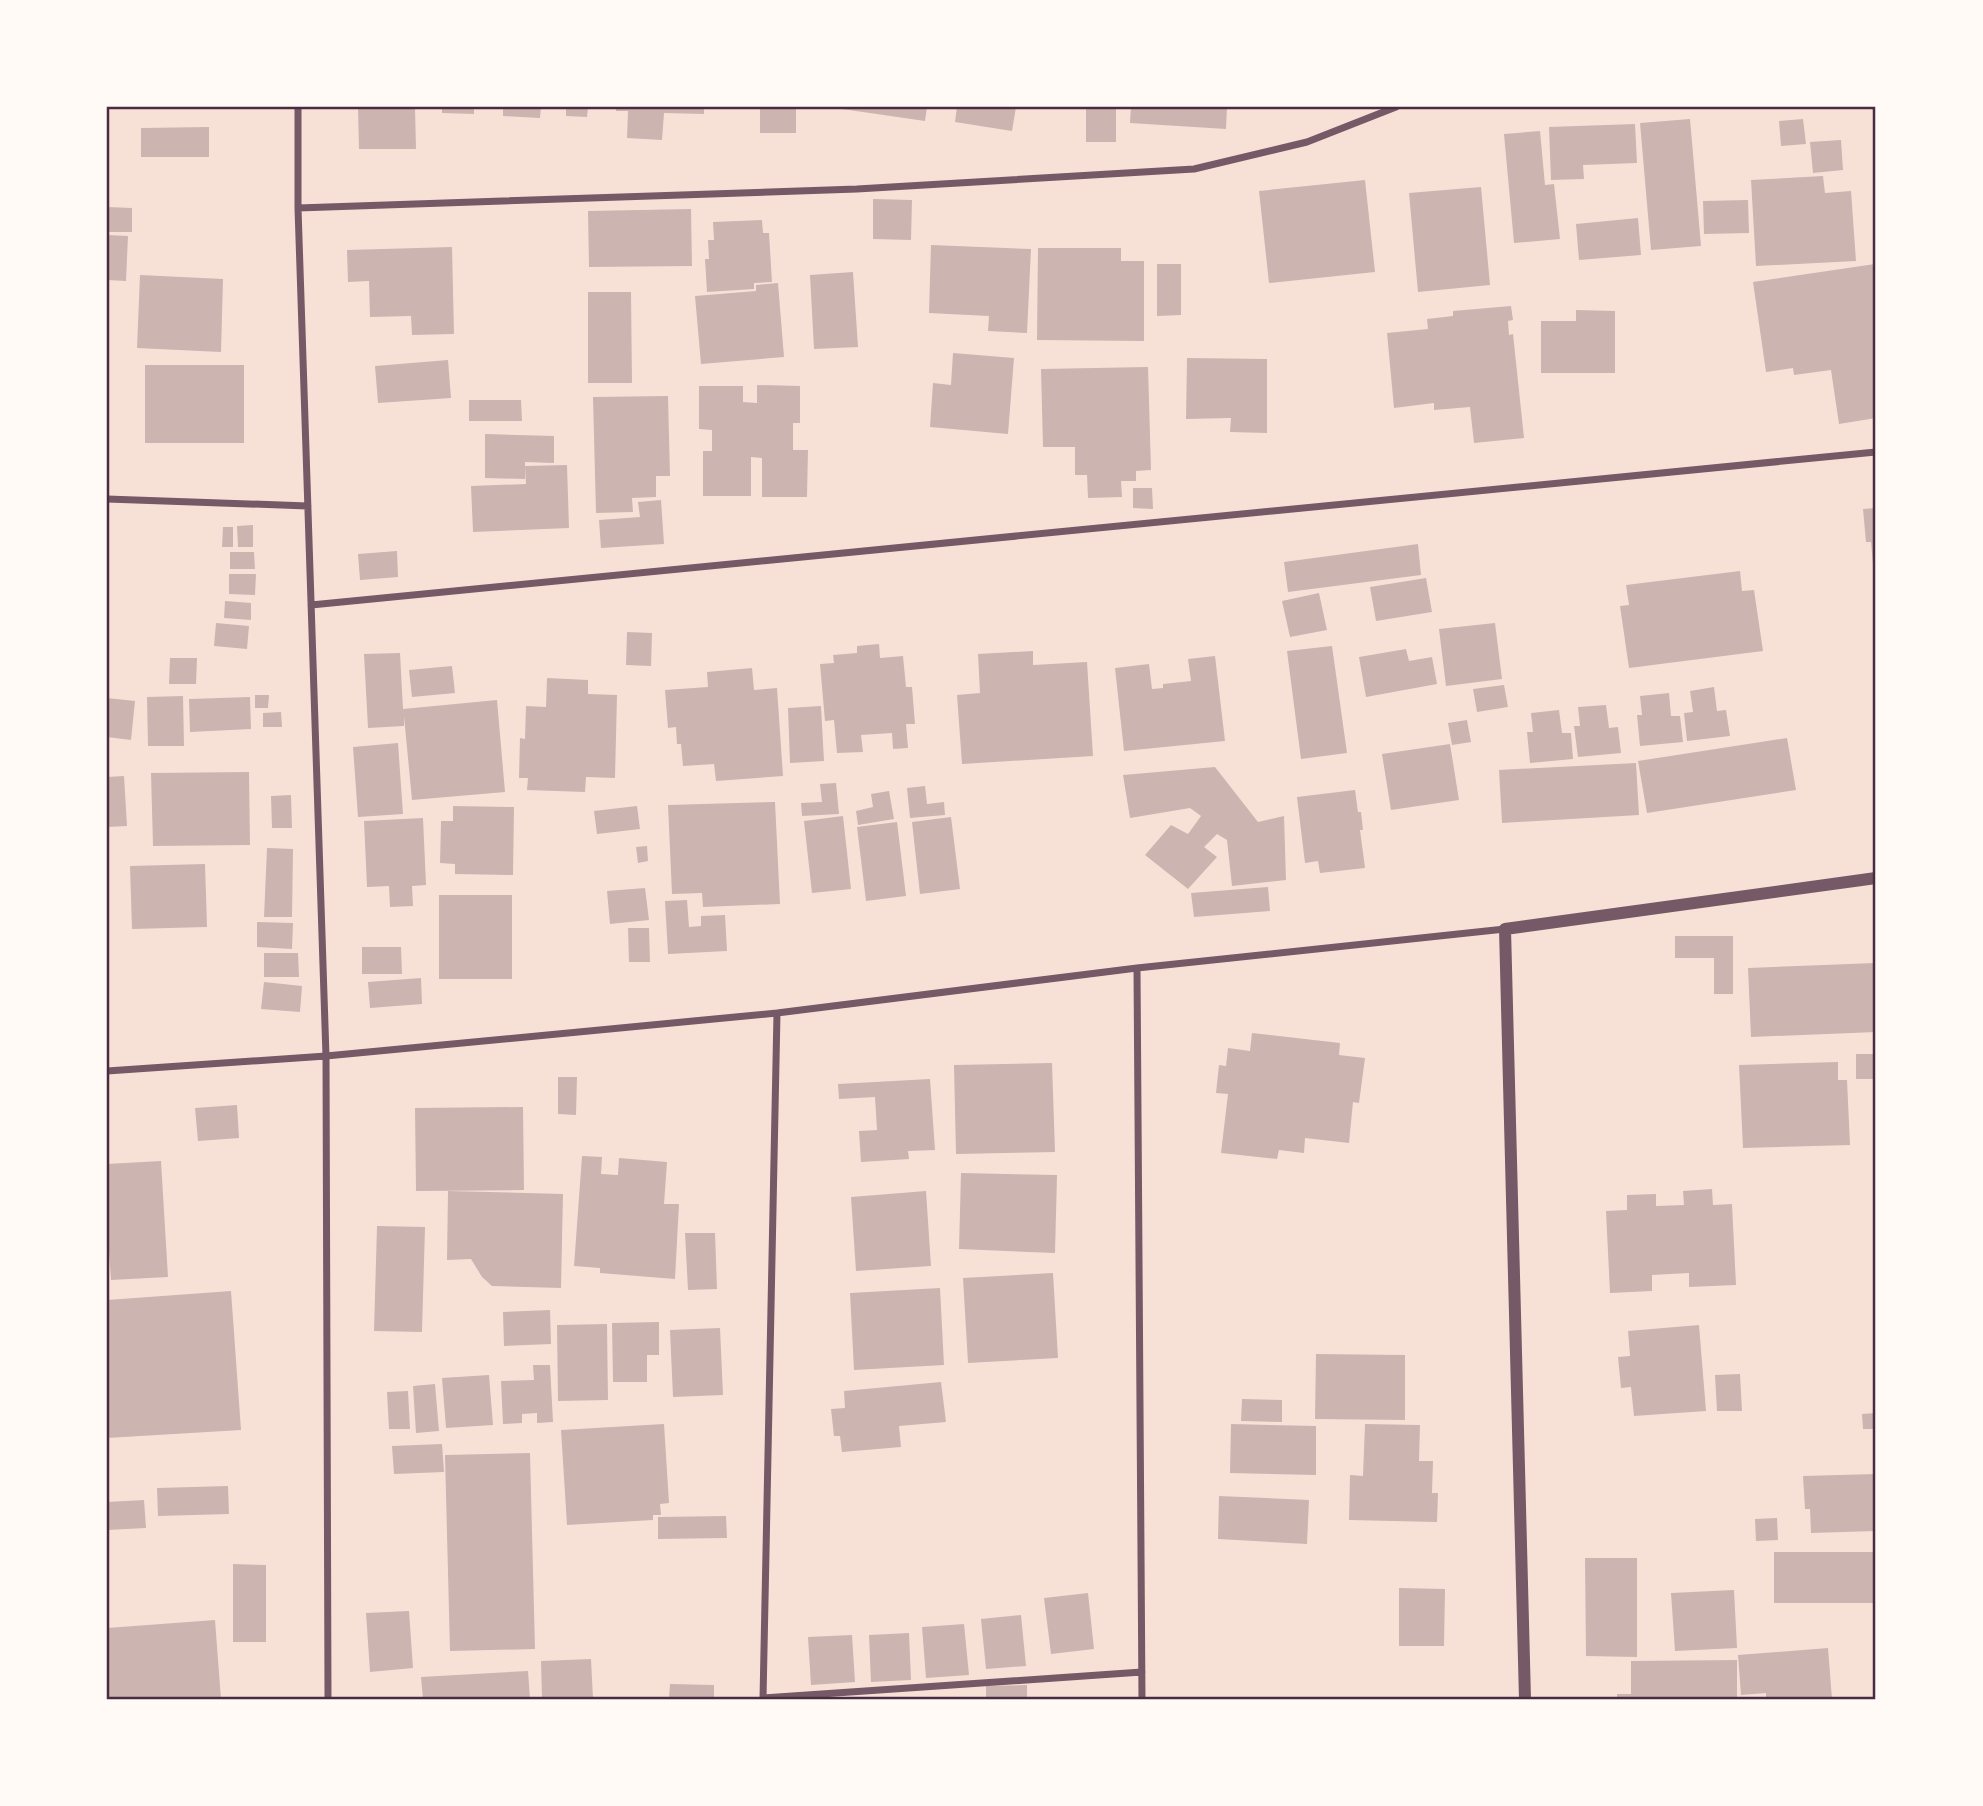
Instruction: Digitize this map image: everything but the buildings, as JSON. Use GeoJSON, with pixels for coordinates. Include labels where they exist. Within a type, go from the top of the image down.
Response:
{"type":"FeatureCollection","features":[{"type":"Feature","properties":{"kind":"street"},"geometry":{"type":"LineString","coordinates":[[298,107],[298,208],[326,1056],[328,1699]]}},
{"type":"Feature","properties":{"kind":"street"},"geometry":{"type":"LineString","coordinates":[[298,208],[857,189],[1194,169],[1307,142],[1396,107]]}},
{"type":"Feature","properties":{"kind":"street"},"geometry":{"type":"LineString","coordinates":[[311,604],[1876,452]]}},
{"type":"Feature","properties":{"kind":"street"},"geometry":{"type":"LineString","coordinates":[[107,499],[308,506]]}},
{"type":"Feature","properties":{"kind":"street"},"geometry":{"type":"LineString","coordinates":[[107,1071],[326,1056],[777,1013],[1137,968],[1505,929],[1876,878]]}},
{"type":"Feature","properties":{"kind":"street"},"geometry":{"type":"LineString","coordinates":[[1505,929],[1525,1699]]}},
{"type":"Feature","properties":{"kind":"street"},"geometry":{"type":"LineString","coordinates":[[1137,968],[1142,1699]]}},
{"type":"Feature","properties":{"kind":"street"},"geometry":{"type":"LineString","coordinates":[[777,1013],[763,1699],[1142,1672]]}}]}
